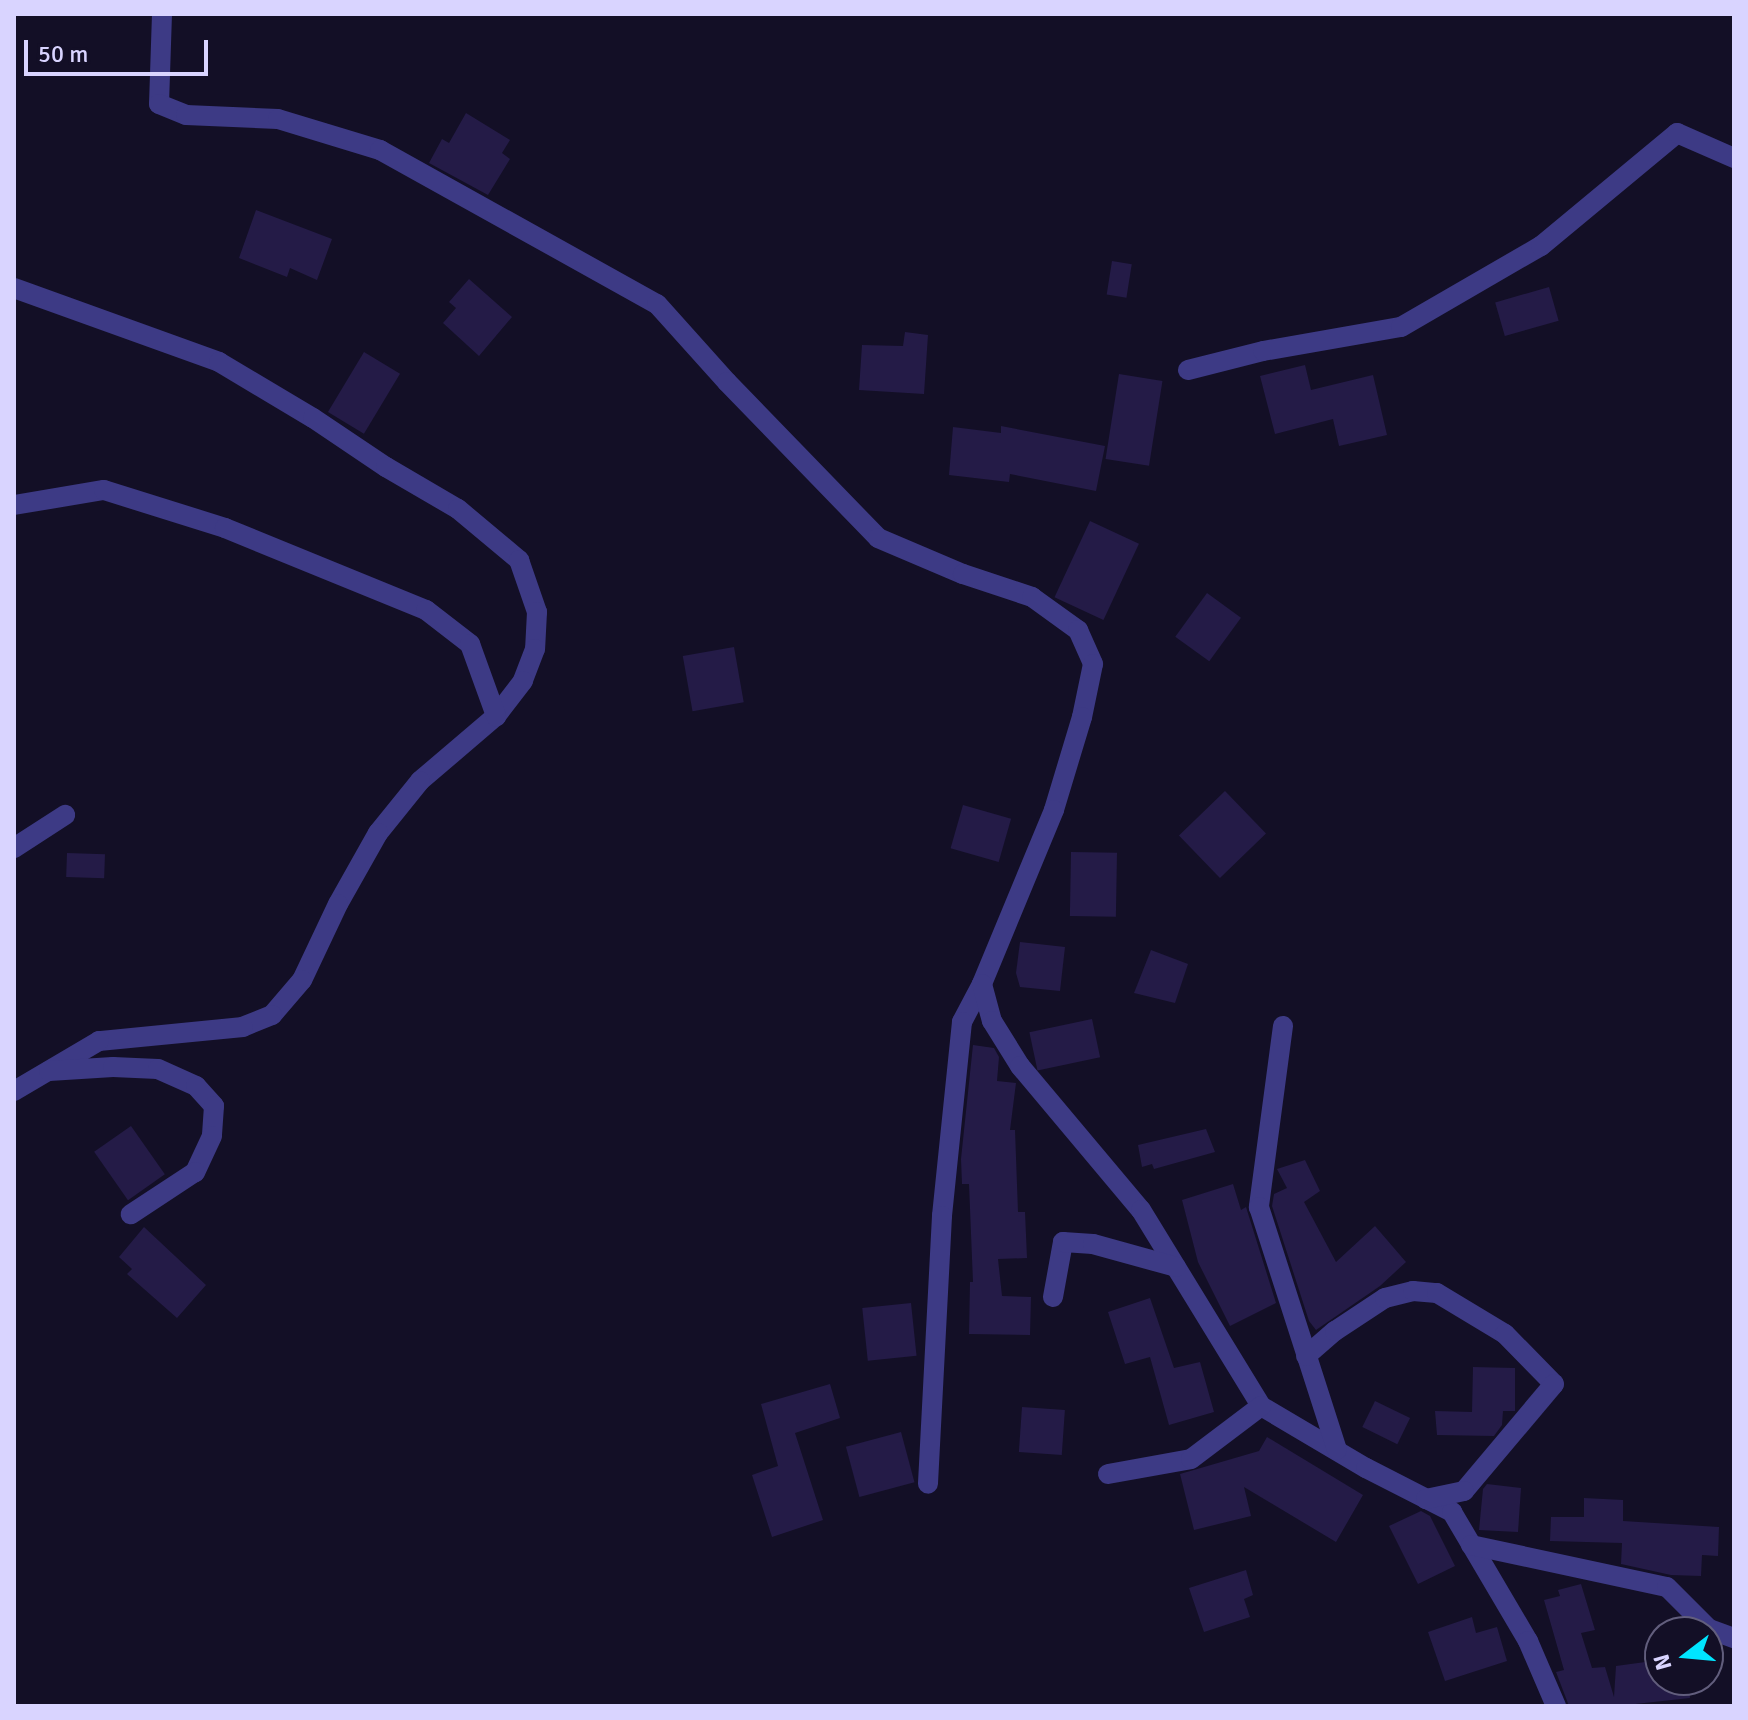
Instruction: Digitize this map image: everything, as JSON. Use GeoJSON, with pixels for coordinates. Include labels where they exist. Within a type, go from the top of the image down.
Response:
{"type":"FeatureCollection","features":[{"type":"Feature","properties":{"kind":"street"},"geometry":{"type":"LineString","coordinates":[[162,14],[159,104],[186,115],[278,119],[380,150],[657,304],[878,538],[963,574],[1032,597],[1078,630],[1093,664],[1082,717],[1054,810],[982,984],[962,1022],[942,1216],[928,1484]]}},
{"type":"Feature","properties":{"kind":"street"},"geometry":{"type":"LineString","coordinates":[[1188,370],[1263,351],[1401,327],[1541,246],[1677,133],[1734,158]]}},
{"type":"Feature","properties":{"kind":"street"},"geometry":{"type":"LineString","coordinates":[[14,288],[219,362],[458,509],[519,560],[537,612],[535,649],[523,681],[496,716],[420,781],[378,833],[338,904],[302,980],[272,1015],[243,1027],[99,1041],[14,1091]]}},
{"type":"Feature","properties":{"kind":"street"},"geometry":{"type":"LineString","coordinates":[[14,505],[104,490],[225,528],[426,610],[470,644],[496,716]]}},
{"type":"Feature","properties":{"kind":"street"},"geometry":{"type":"LineString","coordinates":[[14,848],[65,815]]}},
{"type":"Feature","properties":{"kind":"street"},"geometry":{"type":"LineString","coordinates":[[982,984],[992,1021],[1020,1066],[1141,1210],[1261,1406],[1452,1512],[1528,1641],[1556,1706]]}},
{"type":"Feature","properties":{"kind":"street"},"geometry":{"type":"LineString","coordinates":[[1283,1026],[1259,1207],[1337,1450]]}},
{"type":"Feature","properties":{"kind":"street"},"geometry":{"type":"LineString","coordinates":[[45,1071],[113,1067],[158,1069],[196,1086],[214,1106],[212,1136],[195,1172],[131,1214]]}},
{"type":"Feature","properties":{"kind":"street"},"geometry":{"type":"LineString","coordinates":[[1053,1297],[1063,1242],[1093,1244],[1176,1267]]}},
{"type":"Feature","properties":{"kind":"street"},"geometry":{"type":"LineString","coordinates":[[1306,1356],[1335,1331],[1385,1298],[1413,1291],[1437,1293],[1505,1334],[1554,1384],[1464,1491],[1426,1499]]}},
{"type":"Feature","properties":{"kind":"street"},"geometry":{"type":"LineString","coordinates":[[1108,1474],[1191,1459],[1261,1406]]}},
{"type":"Feature","properties":{"kind":"street"},"geometry":{"type":"LineString","coordinates":[[1471,1545],[1667,1587],[1709,1629],[1734,1638]]}},
{"type":"Feature","properties":{"kind":"building"},"geometry":{"type":"Polygon","coordinates":[[[466,113],[510,140],[502,153],[510,159],[488,195],[429,163],[442,139],[449,143],[466,113]]]}},
{"type":"Feature","properties":{"kind":"building"},"geometry":{"type":"Polygon","coordinates":[[[256,210],[332,239],[317,280],[290,268],[287,277],[239,258],[256,210]]]}},
{"type":"Feature","properties":{"kind":"building"},"geometry":{"type":"Polygon","coordinates":[[[1112,261],[1132,264],[1126,298],[1107,295],[1112,261]]]}},
{"type":"Feature","properties":{"kind":"building"},"geometry":{"type":"Polygon","coordinates":[[[469,279],[512,317],[479,356],[443,323],[456,308],[449,302],[469,279]]]}},
{"type":"Feature","properties":{"kind":"building"},"geometry":{"type":"Polygon","coordinates":[[[1549,287],[1559,321],[1505,336],[1495,302],[1549,287]]]}},
{"type":"Feature","properties":{"kind":"building"},"geometry":{"type":"Polygon","coordinates":[[[905,332],[928,335],[924,394],[859,390],[862,345],[903,346],[905,332]]]}},
{"type":"Feature","properties":{"kind":"building"},"geometry":{"type":"Polygon","coordinates":[[[364,352],[400,374],[364,434],[328,412],[364,352]]]}},
{"type":"Feature","properties":{"kind":"building"},"geometry":{"type":"Polygon","coordinates":[[[1305,365],[1311,390],[1373,375],[1387,435],[1339,446],[1333,419],[1275,434],[1260,376],[1305,365]]]}},
{"type":"Feature","properties":{"kind":"building"},"geometry":{"type":"Polygon","coordinates":[[[1119,374],[1162,381],[1149,466],[1106,459],[1119,374]]]}},
{"type":"Feature","properties":{"kind":"building"},"geometry":{"type":"Polygon","coordinates":[[[1001,426],[1105,446],[1096,491],[1010,474],[1009,482],[949,475],[953,427],[1001,433],[1001,426]]]}},
{"type":"Feature","properties":{"kind":"building"},"geometry":{"type":"Polygon","coordinates":[[[1090,521],[1139,544],[1103,620],[1055,597],[1090,521]]]}},
{"type":"Feature","properties":{"kind":"building"},"geometry":{"type":"Polygon","coordinates":[[[1207,593],[1241,618],[1209,661],[1175,637],[1207,593]]]}},
{"type":"Feature","properties":{"kind":"building"},"geometry":{"type":"Polygon","coordinates":[[[734,647],[744,702],[693,711],[683,656],[734,647]]]}},
{"type":"Feature","properties":{"kind":"building"},"geometry":{"type":"Polygon","coordinates":[[[1225,791],[1266,833],[1220,878],[1179,835],[1225,791]]]}},
{"type":"Feature","properties":{"kind":"building"},"geometry":{"type":"Polygon","coordinates":[[[963,805],[1011,819],[999,862],[951,848],[963,805]]]}},
{"type":"Feature","properties":{"kind":"building"},"geometry":{"type":"Polygon","coordinates":[[[1071,852],[1117,853],[1116,917],[1070,916],[1071,852]]]}},
{"type":"Feature","properties":{"kind":"building"},"geometry":{"type":"Polygon","coordinates":[[[67,853],[105,854],[104,878],[66,877],[67,853]]]}},
{"type":"Feature","properties":{"kind":"building"},"geometry":{"type":"Polygon","coordinates":[[[1020,942],[1065,947],[1060,991],[1020,987],[1016,973],[1020,942]]]}},
{"type":"Feature","properties":{"kind":"building"},"geometry":{"type":"Polygon","coordinates":[[[1151,950],[1188,964],[1175,1003],[1134,993],[1151,950]]]}},
{"type":"Feature","properties":{"kind":"building"},"geometry":{"type":"Polygon","coordinates":[[[1092,1019],[1100,1057],[1038,1070],[1029,1032],[1092,1019]]]}},
{"type":"Feature","properties":{"kind":"building"},"geometry":{"type":"Polygon","coordinates":[[[973,1045],[994,1048],[999,1057],[997,1081],[1016,1083],[1010,1130],[1015,1130],[1018,1212],[1025,1212],[1027,1258],[998,1259],[1002,1296],[1031,1297],[1030,1335],[969,1334],[970,1282],[973,1282],[969,1184],[962,1184],[961,1159],[973,1045]]]}},
{"type":"Feature","properties":{"kind":"building"},"geometry":{"type":"Polygon","coordinates":[[[131,1126],[165,1174],[128,1200],[94,1152],[131,1126]]]}},
{"type":"Feature","properties":{"kind":"building"},"geometry":{"type":"Polygon","coordinates":[[[1206,1129],[1215,1152],[1154,1169],[1152,1164],[1142,1167],[1138,1145],[1206,1129]]]}},
{"type":"Feature","properties":{"kind":"building"},"geometry":{"type":"Polygon","coordinates":[[[1305,1160],[1320,1191],[1304,1202],[1336,1262],[1375,1226],[1406,1262],[1380,1286],[1316,1330],[1309,1321],[1272,1206],[1274,1194],[1287,1188],[1277,1169],[1305,1160]]]}},
{"type":"Feature","properties":{"kind":"building"},"geometry":{"type":"Polygon","coordinates":[[[1233,1184],[1241,1210],[1246,1207],[1276,1303],[1230,1326],[1198,1262],[1182,1200],[1233,1184]]]}},
{"type":"Feature","properties":{"kind":"building"},"geometry":{"type":"Polygon","coordinates":[[[144,1227],[206,1285],[177,1318],[127,1274],[132,1269],[119,1257],[144,1227]]]}},
{"type":"Feature","properties":{"kind":"building"},"geometry":{"type":"Polygon","coordinates":[[[1150,1298],[1174,1368],[1200,1362],[1214,1412],[1169,1425],[1150,1357],[1125,1364],[1108,1312],[1150,1298]]]}},
{"type":"Feature","properties":{"kind":"building"},"geometry":{"type":"Polygon","coordinates":[[[911,1303],[917,1356],[868,1361],[862,1308],[911,1303]]]}},
{"type":"Feature","properties":{"kind":"building"},"geometry":{"type":"Polygon","coordinates":[[[1473,1367],[1515,1368],[1515,1411],[1503,1411],[1502,1425],[1494,1436],[1437,1435],[1435,1411],[1472,1412],[1473,1367]]]}},
{"type":"Feature","properties":{"kind":"building"},"geometry":{"type":"Polygon","coordinates":[[[830,1384],[840,1418],[795,1433],[823,1520],[772,1537],[752,1475],[778,1466],[761,1404],[830,1384]]]}},
{"type":"Feature","properties":{"kind":"building"},"geometry":{"type":"Polygon","coordinates":[[[1375,1401],[1410,1418],[1397,1444],[1362,1427],[1375,1401]]]}},
{"type":"Feature","properties":{"kind":"building"},"geometry":{"type":"Polygon","coordinates":[[[1022,1407],[1065,1410],[1062,1455],[1019,1452],[1022,1407]]]}},
{"type":"Feature","properties":{"kind":"building"},"geometry":{"type":"Polygon","coordinates":[[[901,1432],[914,1482],[859,1497],[846,1447],[901,1432]]]}},
{"type":"Feature","properties":{"kind":"building"},"geometry":{"type":"Polygon","coordinates":[[[1267,1437],[1363,1495],[1336,1542],[1244,1487],[1251,1516],[1194,1530],[1180,1474],[1259,1451],[1267,1437]]]}},
{"type":"Feature","properties":{"kind":"building"},"geometry":{"type":"Polygon","coordinates":[[[1487,1484],[1521,1488],[1518,1532],[1479,1530],[1483,1489],[1487,1484]]]}},
{"type":"Feature","properties":{"kind":"building"},"geometry":{"type":"Polygon","coordinates":[[[1584,1498],[1623,1500],[1623,1521],[1719,1527],[1718,1556],[1702,1555],[1701,1576],[1671,1575],[1621,1564],[1622,1543],[1550,1541],[1551,1517],[1584,1517],[1584,1498]]]}},
{"type":"Feature","properties":{"kind":"building"},"geometry":{"type":"Polygon","coordinates":[[[1421,1511],[1430,1516],[1455,1566],[1418,1584],[1389,1526],[1421,1511]]]}},
{"type":"Feature","properties":{"kind":"building"},"geometry":{"type":"Polygon","coordinates":[[[1246,1570],[1253,1595],[1244,1599],[1250,1617],[1204,1632],[1189,1588],[1246,1570]]]}},
{"type":"Feature","properties":{"kind":"building"},"geometry":{"type":"Polygon","coordinates":[[[1581,1584],[1595,1630],[1581,1633],[1592,1668],[1605,1667],[1614,1697],[1616,1666],[1644,1662],[1644,1696],[1690,1698],[1617,1706],[1569,1706],[1556,1672],[1564,1670],[1544,1600],[1560,1596],[1558,1590],[1581,1584]]]}},
{"type":"Feature","properties":{"kind":"building"},"geometry":{"type":"Polygon","coordinates":[[[1472,1617],[1476,1633],[1497,1627],[1507,1661],[1445,1681],[1428,1632],[1472,1617]]]}}]}
